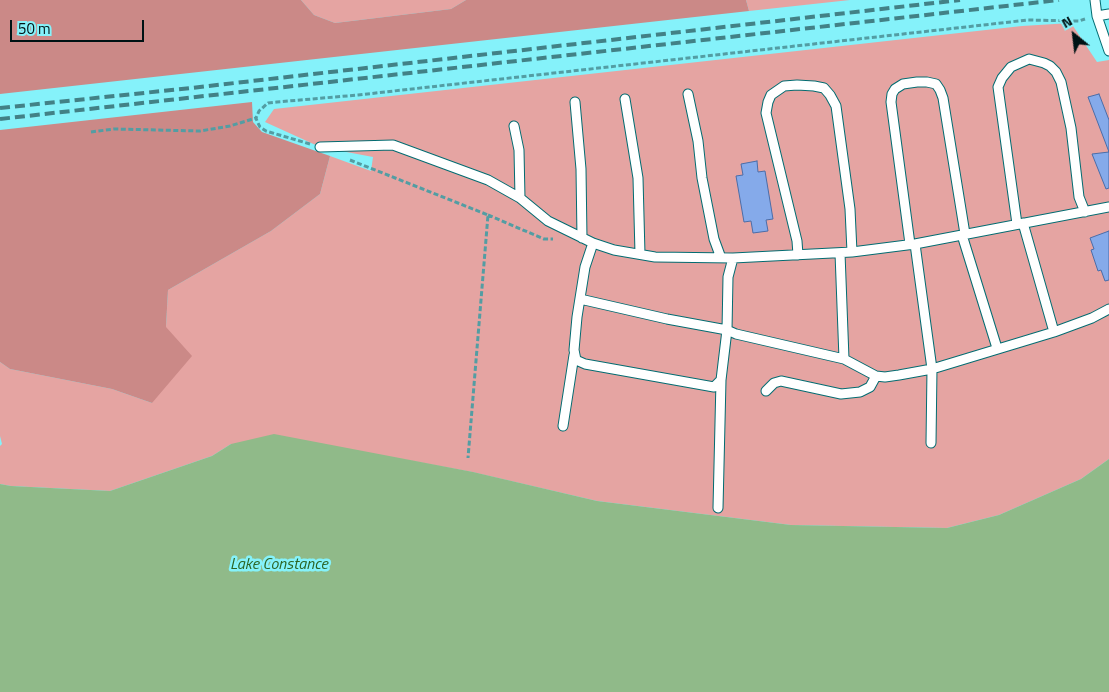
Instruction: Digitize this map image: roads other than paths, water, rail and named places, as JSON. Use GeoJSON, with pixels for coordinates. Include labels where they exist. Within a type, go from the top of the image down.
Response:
{"type":"FeatureCollection","features":[{"type":"Feature","properties":{"kind":"lane"},"geometry":{"type":"LineString","coordinates":[[1095,0],[1097,16],[1109,51]]}},
{"type":"Feature","properties":{"kind":"lane"},"geometry":{"type":"LineString","coordinates":[[1097,16],[1109,14]]}},
{"type":"Feature","properties":{"kind":"lane"},"geometry":{"type":"LineString","coordinates":[[1054,332],[1020,224],[998,87],[1002,78],[1011,67],[1029,59],[1050,66],[1056,72],[1061,82],[1070,128],[1079,197],[1085,212]]}},
{"type":"Feature","properties":{"kind":"lane"},"geometry":{"type":"LineString","coordinates":[[931,443],[932,368],[891,102],[895,89],[903,84],[926,82],[936,84],[943,98],[964,234],[997,348]]}},
{"type":"Feature","properties":{"kind":"lane"},"geometry":{"type":"LineString","coordinates":[[798,255],[797,241],[766,113],[768,102],[772,95],[784,86],[797,85],[824,88],[836,106],[850,209],[852,252]]}},
{"type":"Feature","properties":{"kind":"lane"},"geometry":{"type":"LineString","coordinates":[[688,94],[714,239],[721,258]]}},
{"type":"Feature","properties":{"kind":"lane"},"geometry":{"type":"LineString","coordinates":[[625,99],[638,178],[640,254]]}},
{"type":"Feature","properties":{"kind":"lane"},"geometry":{"type":"LineString","coordinates":[[575,102],[581,169],[582,238]]}},
{"type":"Feature","properties":{"kind":"lane"},"geometry":{"type":"LineString","coordinates":[[514,126],[519,150],[520,198]]}},
{"type":"Feature","properties":{"kind":"lane"},"geometry":{"type":"LineString","coordinates":[[320,147],[393,145],[488,180],[520,198],[548,221],[593,243],[614,250],[655,257],[733,258],[852,252],[913,244],[1109,208]]}},
{"type":"Feature","properties":{"kind":"lane"},"geometry":{"type":"LineString","coordinates":[[563,426],[585,267],[593,243]]}},
{"type":"Feature","properties":{"kind":"lane"},"geometry":{"type":"LineString","coordinates":[[840,253],[844,358]]}},
{"type":"Feature","properties":{"kind":"lane"},"geometry":{"type":"LineString","coordinates":[[718,508],[721,380],[728,330],[728,277],[733,258]]}},
{"type":"Feature","properties":{"kind":"lane"},"geometry":{"type":"LineString","coordinates":[[580,299],[667,319],[728,330],[736,334],[844,358],[876,376],[885,377],[932,368],[1054,332],[1092,318],[1109,309]]}},
{"type":"Feature","properties":{"kind":"lane"},"geometry":{"type":"LineString","coordinates":[[574,355],[576,360],[585,364],[714,387],[721,380]]}},
{"type":"Feature","properties":{"kind":"lane"},"geometry":{"type":"LineString","coordinates":[[766,391],[774,382],[781,381],[840,394],[860,392],[870,388],[876,376]]}},
{"type":"Feature","properties":{"kind":"water","name":"Lake Constance"},"geometry":{"type":"Polygon","coordinates":[[[274,434],[473,472],[597,501],[791,525],[947,528],[999,515],[1081,479],[1109,459],[1109,692],[0,692],[0,484],[110,491],[212,456],[231,444],[274,434]]]}},
{"type":"Feature","properties":{"kind":"railway"},"geometry":{"type":"LineString","coordinates":[[0,108],[960,0]]}},
{"type":"Feature","properties":{"kind":"railway"},"geometry":{"type":"LineString","coordinates":[[0,119],[1059,0]]}}]}
